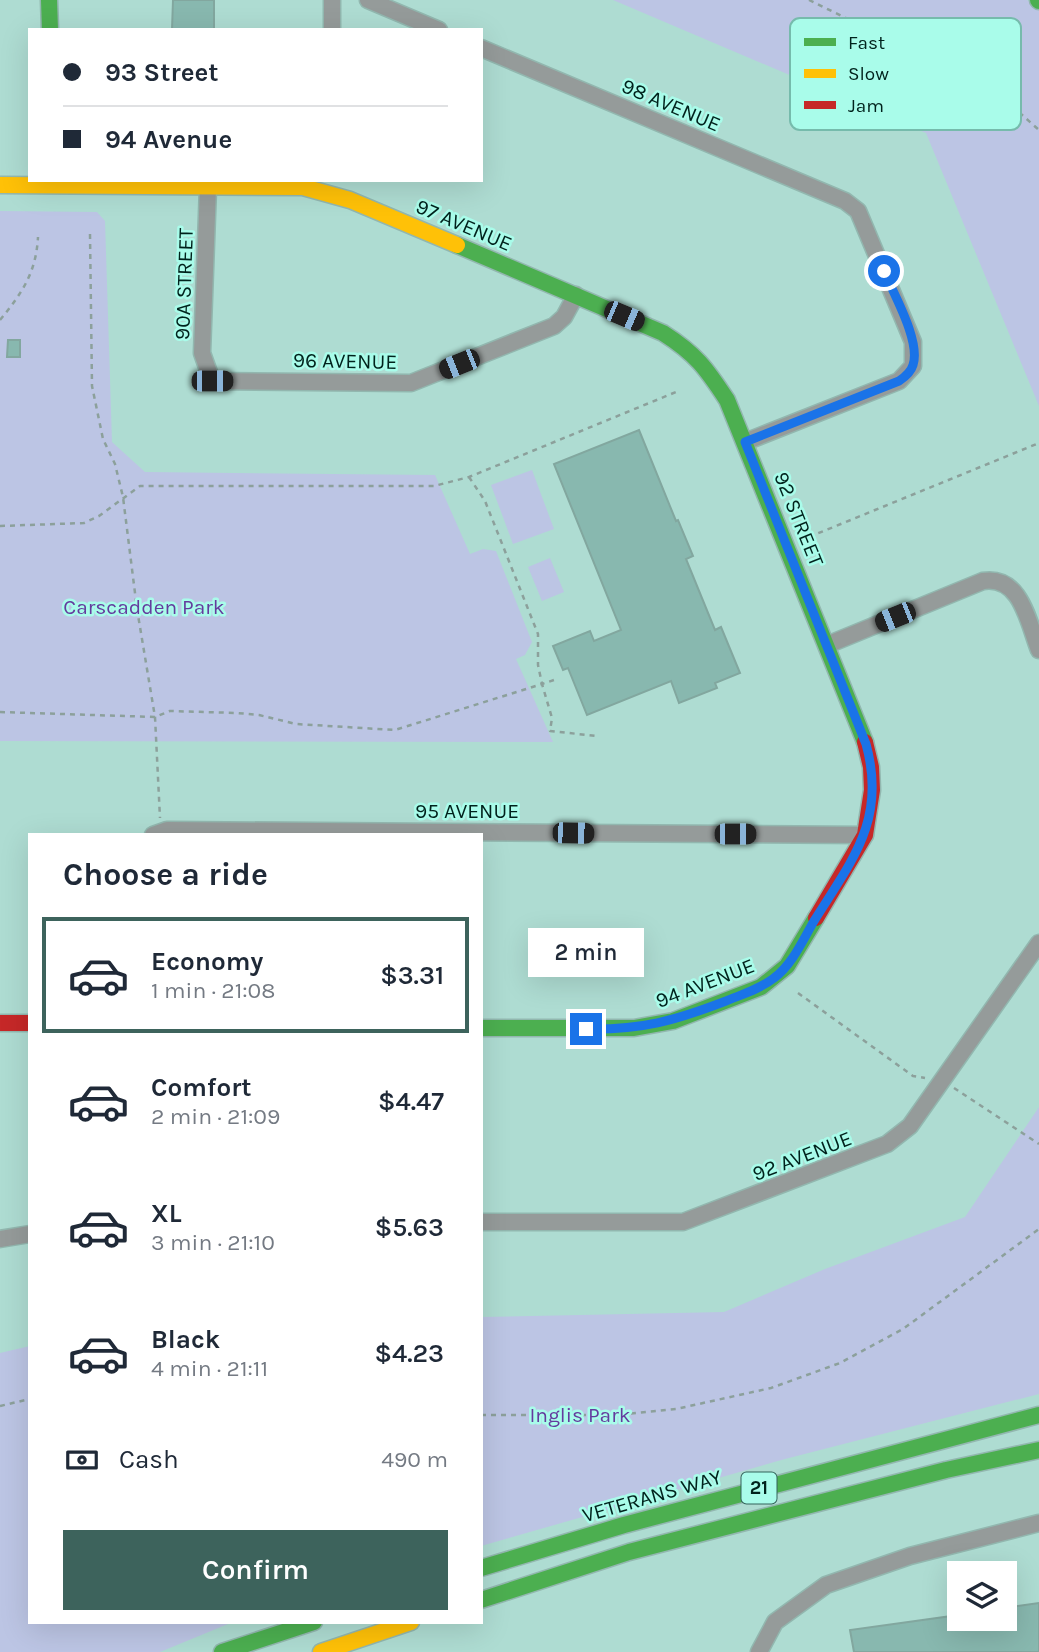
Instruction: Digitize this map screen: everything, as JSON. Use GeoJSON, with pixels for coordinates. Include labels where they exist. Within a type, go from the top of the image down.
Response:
{"type":"FeatureCollection","features":[{"type":"Feature","properties":{"kind":"street"},"geometry":{"type":"LineString","coordinates":[[49,0],[50,28]]}},
{"type":"Feature","properties":{"kind":"street"},"geometry":{"type":"LineString","coordinates":[[332,0],[332,28]]}},
{"type":"Feature","properties":{"kind":"street"},"geometry":{"type":"LineString","coordinates":[[368,0],[434,28]]}},
{"type":"Feature","properties":{"kind":"street","name":"98 AVENUE"},"geometry":{"type":"LineString","coordinates":[[483,49],[845,201],[858,211],[913,342],[913,366],[899,381],[745,442]]}},
{"type":"Feature","properties":{"kind":"street","name":"97 AVENUE"},"geometry":{"type":"LineString","coordinates":[[0,185],[52,183],[208,187],[326,186],[576,295]]}},
{"type":"Feature","properties":{"kind":"street","name":"90A STREET"},"geometry":{"type":"LineString","coordinates":[[208,187],[202,353],[212,381]]}},
{"type":"Feature","properties":{"kind":"street","name":"96 AVENUE"},"geometry":{"type":"LineString","coordinates":[[212,381],[411,383],[554,326],[562,319],[576,295]]}},
{"type":"Feature","properties":{"kind":"street","name":"92 STREET"},"geometry":{"type":"LineString","coordinates":[[576,295],[663,333],[693,355],[721,389],[860,727],[871,762],[872,800],[864,835]]}},
{"type":"Feature","properties":{"kind":"street"},"geometry":{"type":"LineString","coordinates":[[827,645],[983,581],[1002,582],[1019,598],[1039,650]]}},
{"type":"Feature","properties":{"kind":"street","name":"95 AVENUE"},"geometry":{"type":"LineString","coordinates":[[483,834],[864,835]]}},
{"type":"Feature","properties":{"kind":"street","name":"94 AVENUE"},"geometry":{"type":"LineString","coordinates":[[483,1028],[634,1028],[673,1021],[761,987],[787,966],[864,835]]}},
{"type":"Feature","properties":{"kind":"street","name":"92 AVENUE"},"geometry":{"type":"LineString","coordinates":[[483,1222],[683,1222],[887,1144],[910,1126],[1039,943]]}},
{"type":"Feature","properties":{"kind":"street"},"geometry":{"type":"LineString","coordinates":[[0,1023],[28,1023]]}},
{"type":"Feature","properties":{"kind":"street"},"geometry":{"type":"LineString","coordinates":[[0,1239],[28,1234]]}},
{"type":"Feature","properties":{"kind":"street","name":"VETERANS WAY"},"geometry":{"type":"LineString","coordinates":[[483,1567],[624,1524],[1039,1415]]}},
{"type":"Feature","properties":{"kind":"street","name":"21"},"geometry":{"type":"LineString","coordinates":[[483,1599],[629,1552],[1039,1450]]}},
{"type":"Feature","properties":{"kind":"street"},"geometry":{"type":"LineString","coordinates":[[759,1652],[775,1622],[826,1585],[910,1556],[1039,1523]]}},
{"type":"Feature","properties":{"kind":"street"},"geometry":{"type":"LineString","coordinates":[[222,1652],[308,1624]]}},
{"type":"Feature","properties":{"kind":"street"},"geometry":{"type":"LineString","coordinates":[[321,1652],[405,1624]]}},
{"type":"Feature","properties":{"kind":"path"},"geometry":{"type":"LineString","coordinates":[[810,0],[846,18]]}},
{"type":"Feature","properties":{"kind":"path"},"geometry":{"type":"LineString","coordinates":[[1021,114],[1039,130]]}},
{"type":"Feature","properties":{"kind":"path"},"geometry":{"type":"LineString","coordinates":[[90,234],[92,386],[103,439],[115,464],[123,497],[137,608],[155,717],[157,833]]}},
{"type":"Feature","properties":{"kind":"path"},"geometry":{"type":"LineString","coordinates":[[0,320],[23,292],[37,253],[38,237]]}},
{"type":"Feature","properties":{"kind":"path"},"geometry":{"type":"LineString","coordinates":[[0,526],[84,523],[99,516],[140,486],[434,486],[469,478],[676,392]]}},
{"type":"Feature","properties":{"kind":"path"},"geometry":{"type":"LineString","coordinates":[[809,537],[1039,443]]}},
{"type":"Feature","properties":{"kind":"path"},"geometry":{"type":"LineString","coordinates":[[469,478],[485,501],[538,634],[538,665],[552,718],[550,731],[597,736]]}},
{"type":"Feature","properties":{"kind":"path"},"geometry":{"type":"LineString","coordinates":[[0,712],[155,717],[170,711],[237,713],[296,724],[395,730],[557,679]]}},
{"type":"Feature","properties":{"kind":"path"},"geometry":{"type":"LineString","coordinates":[[798,993],[913,1076],[943,1081],[1039,1144]]}},
{"type":"Feature","properties":{"kind":"path"},"geometry":{"type":"LineString","coordinates":[[483,1415],[615,1415],[676,1409],[771,1388],[840,1363],[903,1329],[1039,1229]]}},
{"type":"Feature","properties":{"kind":"path"},"geometry":{"type":"LineString","coordinates":[[0,1406],[28,1399]]}},
{"type":"Feature","properties":{"kind":"green space"},"geometry":{"type":"Polygon","coordinates":[[[613,0],[1027,0],[1039,8],[1039,406],[926,133],[919,130],[1021,130],[1021,18],[790,18],[790,75],[613,0]]]}},
{"type":"Feature","properties":{"kind":"green space","name":"Carscadden Park"},"geometry":{"type":"Polygon","coordinates":[[[0,211],[97,212],[105,221],[112,442],[145,472],[435,475],[470,554],[483,549],[496,551],[532,642],[525,655],[516,659],[553,742],[0,741],[0,211]]]}},
{"type":"Feature","properties":{"kind":"green space"},"geometry":{"type":"Polygon","coordinates":[[[532,470],[554,529],[513,544],[491,485],[532,470]]]}},
{"type":"Feature","properties":{"kind":"green space"},"geometry":{"type":"Polygon","coordinates":[[[550,558],[564,592],[542,601],[528,567],[550,558]]]}},
{"type":"Feature","properties":{"kind":"green space","name":"Inglis Park"},"geometry":{"type":"Polygon","coordinates":[[[1039,1107],[1039,1394],[785,1459],[483,1545],[483,1317],[724,1312],[825,1269],[965,1217],[1039,1107]]]}},
{"type":"Feature","properties":{"kind":"green space"},"geometry":{"type":"Polygon","coordinates":[[[28,1346],[28,1624],[228,1624],[160,1652],[0,1652],[0,1353],[28,1346]]]}},
{"type":"Feature","properties":{"kind":"building"},"geometry":{"type":"Polygon","coordinates":[[[173,0],[214,0],[214,28],[172,28],[173,0]]]}},
{"type":"Feature","properties":{"kind":"building"},"geometry":{"type":"Polygon","coordinates":[[[8,340],[20,340],[20,357],[7,357],[8,340]]]}},
{"type":"Feature","properties":{"kind":"building"},"geometry":{"type":"Polygon","coordinates":[[[639,430],[693,556],[686,559],[715,630],[721,627],[740,673],[715,683],[717,688],[679,703],[671,681],[587,715],[568,668],[563,670],[553,646],[590,631],[594,641],[621,630],[554,464],[639,430]]]}},
{"type":"Feature","properties":{"kind":"building"},"geometry":{"type":"Polygon","coordinates":[[[1039,1603],[1039,1652],[854,1652],[850,1630],[947,1617],[947,1631],[1017,1631],[1017,1606],[1039,1603]]]}},
{"type":"Feature","properties":{"kind":"traffic: fast"},"geometry":{"type":"LineString","coordinates":[[49,0],[50,28]]}},
{"type":"Feature","properties":{"kind":"traffic: fast"},"geometry":{"type":"LineString","coordinates":[[457,245],[663,333],[684,348],[706,370],[727,400],[865,742]]}},
{"type":"Feature","properties":{"kind":"traffic: fast"},"geometry":{"type":"LineString","coordinates":[[483,1028],[634,1028],[673,1021],[761,987],[787,966],[816,918]]}},
{"type":"Feature","properties":{"kind":"traffic: fast"},"geometry":{"type":"LineString","coordinates":[[483,1567],[624,1525],[1039,1415]]}},
{"type":"Feature","properties":{"kind":"traffic: fast"},"geometry":{"type":"LineString","coordinates":[[483,1599],[629,1552],[946,1470],[1039,1450]]}},
{"type":"Feature","properties":{"kind":"traffic: fast"},"geometry":{"type":"LineString","coordinates":[[222,1652],[308,1624]]}},
{"type":"Feature","properties":{"kind":"traffic: slow"},"geometry":{"type":"LineString","coordinates":[[0,185],[303,187],[350,200],[457,245]]}},
{"type":"Feature","properties":{"kind":"traffic: slow"},"geometry":{"type":"LineString","coordinates":[[321,1652],[405,1624]]}},
{"type":"Feature","properties":{"kind":"traffic: jam"},"geometry":{"type":"LineString","coordinates":[[816,918],[865,835],[872,790],[871,767],[865,742]]}},
{"type":"Feature","properties":{"kind":"traffic: jam"},"geometry":{"type":"LineString","coordinates":[[0,1023],[28,1023]]}},
{"type":"Feature","properties":{"kind":"route"},"geometry":{"type":"LineString","coordinates":[[586,1029],[634,1028],[673,1021],[761,987],[775,978],[794,955],[864,835],[873,787],[866,744],[745,442],[899,381],[910,372],[915,352],[913,342],[884,271]]}}]}
